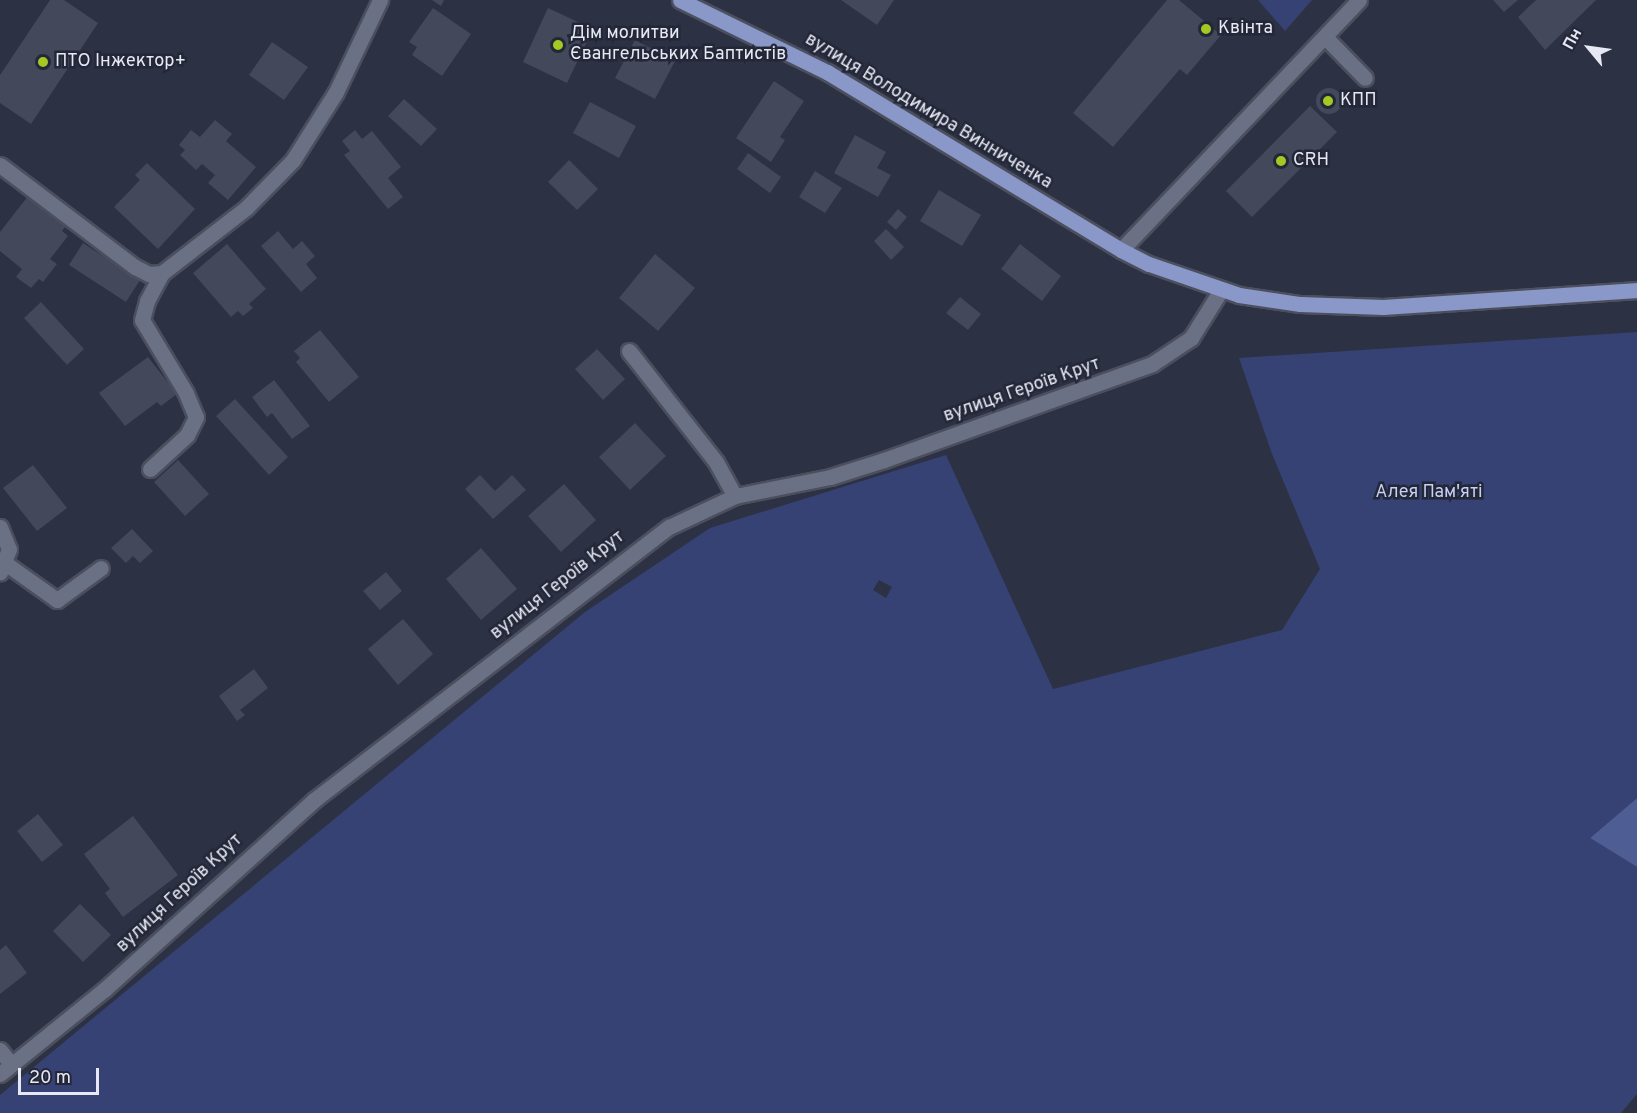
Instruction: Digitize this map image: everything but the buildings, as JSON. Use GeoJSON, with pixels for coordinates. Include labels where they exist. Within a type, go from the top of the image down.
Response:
{"type":"FeatureCollection","features":[{"type":"Feature","properties":{"kind":"main road","name":"вулиця Володимира Винниченка"},"geometry":{"type":"LineString","coordinates":[[680,0],[826,72],[1121,249],[1149,264],[1221,290],[1265,301],[1342,307],[1422,305],[1637,290]]}},
{"type":"Feature","properties":{"kind":"street"},"geometry":{"type":"LineString","coordinates":[[150,469],[187,435],[196,417],[186,393],[142,320],[162,273],[246,208],[292,160],[332,99],[380,0]]}},
{"type":"Feature","properties":{"kind":"street"},"geometry":{"type":"LineString","coordinates":[[1121,249],[1359,0]]}},
{"type":"Feature","properties":{"kind":"street"},"geometry":{"type":"LineString","coordinates":[[1325,37],[1365,78]]}},
{"type":"Feature","properties":{"kind":"street"},"geometry":{"type":"LineString","coordinates":[[0,165],[135,267],[150,274],[162,273]]}},
{"type":"Feature","properties":{"kind":"street","name":"вулиця Героїв Крут"},"geometry":{"type":"LineString","coordinates":[[6,1069],[105,989],[271,837],[381,747],[661,532],[688,515],[735,496],[830,477],[884,460],[1152,364],[1191,338],[1221,290]]}},
{"type":"Feature","properties":{"kind":"street"},"geometry":{"type":"LineString","coordinates":[[629,351],[716,462],[735,496]]}},
{"type":"Feature","properties":{"kind":"street"},"geometry":{"type":"LineString","coordinates":[[0,528],[9,549],[3,568],[57,600],[101,568]]}},
{"type":"Feature","properties":{"kind":"street"},"geometry":{"type":"LineString","coordinates":[[0,1050],[6,1069]]}},
{"type":"Feature","properties":{"kind":"green space"},"geometry":{"type":"Polygon","coordinates":[[[1258,0],[1312,0],[1285,31],[1258,0]]]}},
{"type":"Feature","properties":{"kind":"green space","name":"Алея Пам'яті"},"geometry":{"type":"Polygon","coordinates":[[[1637,332],[1637,798],[1590,838],[1637,867],[1637,1094],[1621,1113],[0,1113],[0,1095],[585,612],[710,528],[946,455],[1053,689],[1282,630],[1320,569],[1272,454],[1239,358],[1637,332]],[[879,580],[873,590],[886,598],[892,587],[879,580]]]}},
{"type":"Feature","properties":{"kind":"shaded area"},"geometry":{"type":"Polygon","coordinates":[[[1637,798],[1637,867],[1590,838],[1637,798]]]}},
{"type":"Feature","properties":{"kind":"place","name":"Квінта"},"geometry":{"type":"Point","coordinates":[1206,29]}},
{"type":"Feature","properties":{"kind":"place","name":"Дім молитви Євангельських Баптистів"},"geometry":{"type":"Point","coordinates":[558,45]}},
{"type":"Feature","properties":{"kind":"place","name":"ПТО Інжектор+"},"geometry":{"type":"Point","coordinates":[43,62]}},
{"type":"Feature","properties":{"kind":"place","name":"КПП"},"geometry":{"type":"Point","coordinates":[1328,101]}},
{"type":"Feature","properties":{"kind":"place","name":"CRH"},"geometry":{"type":"Point","coordinates":[1281,161]}}]}
